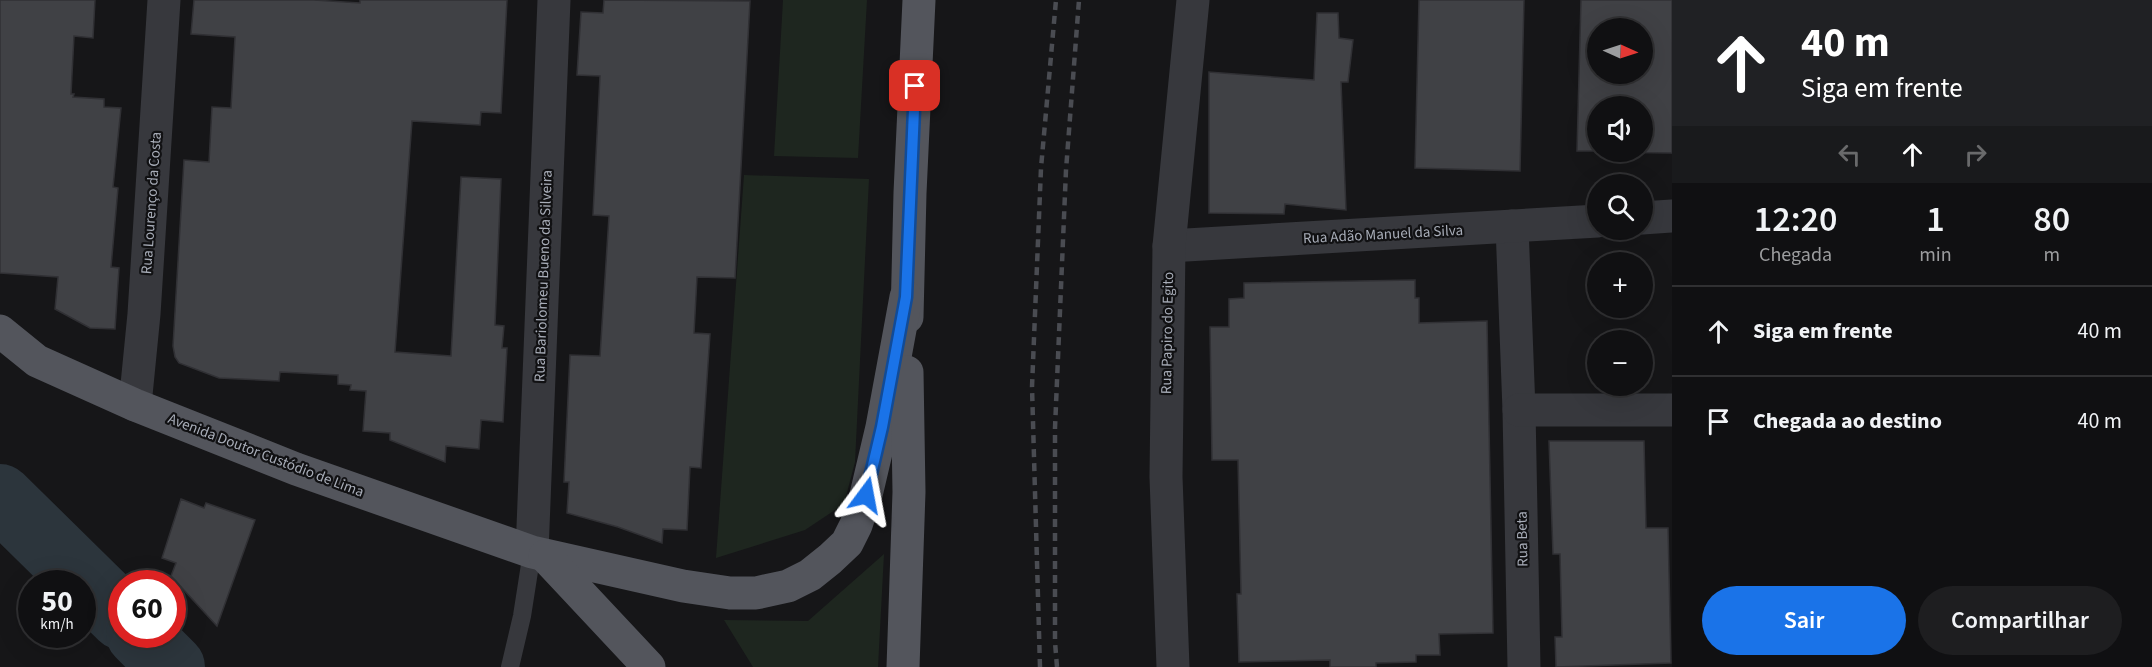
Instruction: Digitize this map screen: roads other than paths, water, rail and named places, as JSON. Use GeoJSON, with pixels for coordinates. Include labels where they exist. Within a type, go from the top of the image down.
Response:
{"type":"FeatureCollection","features":[{"type":"Feature","properties":{"kind":"main road"},"geometry":{"type":"LineString","coordinates":[[903,667],[909,492],[906,297],[919,0]]}},
{"type":"Feature","properties":{"kind":"main road","name":"Avenida Doutor Custódio de Lima"},"geometry":{"type":"LineString","coordinates":[[0,331],[38,361],[135,405],[296,469],[538,554],[683,586],[730,593],[756,593],[788,585],[810,575],[847,543],[863,505],[882,427],[906,297]]}},
{"type":"Feature","properties":{"kind":"main road"},"geometry":{"type":"LineString","coordinates":[[538,554],[649,667]]}},
{"type":"Feature","properties":{"kind":"street","name":"Rua Lourenço da Costa"},"geometry":{"type":"LineString","coordinates":[[135,405],[144,314],[164,0]]}},
{"type":"Feature","properties":{"kind":"street","name":"Rua Bariolomeu Bueno da Silveira"},"geometry":{"type":"LineString","coordinates":[[538,554],[554,0]]}},
{"type":"Feature","properties":{"kind":"street","name":"Rua Papiro do Egito"},"geometry":{"type":"LineString","coordinates":[[1173,667],[1166,477],[1169,246],[1193,0]]}},
{"type":"Feature","properties":{"kind":"street"},"geometry":{"type":"LineString","coordinates":[[1653,217],[1672,216]]}},
{"type":"Feature","properties":{"kind":"street","name":"Rua Adão Manuel da Silva"},"geometry":{"type":"LineString","coordinates":[[1169,246],[1587,222]]}},
{"type":"Feature","properties":{"kind":"street","name":"Rua Beta"},"geometry":{"type":"LineString","coordinates":[[1512,226],[1520,410],[1524,667]]}},
{"type":"Feature","properties":{"kind":"street"},"geometry":{"type":"LineString","coordinates":[[1520,410],[1672,410]]}},
{"type":"Feature","properties":{"kind":"lane"},"geometry":{"type":"LineString","coordinates":[[510,667],[538,554]]}},
{"type":"Feature","properties":{"kind":"waterway"},"geometry":{"type":"LineString","coordinates":[[0,497],[108,603]]}},
{"type":"Feature","properties":{"kind":"waterway"},"geometry":{"type":"LineString","coordinates":[[153,648],[172,667]]}},
{"type":"Feature","properties":{"kind":"railway"},"geometry":{"type":"LineString","coordinates":[[1040,667],[1032,387],[1041,168],[1056,0]]}},
{"type":"Feature","properties":{"kind":"railway"},"geometry":{"type":"LineString","coordinates":[[1057,667],[1055,428],[1066,170],[1079,0]]}}]}
